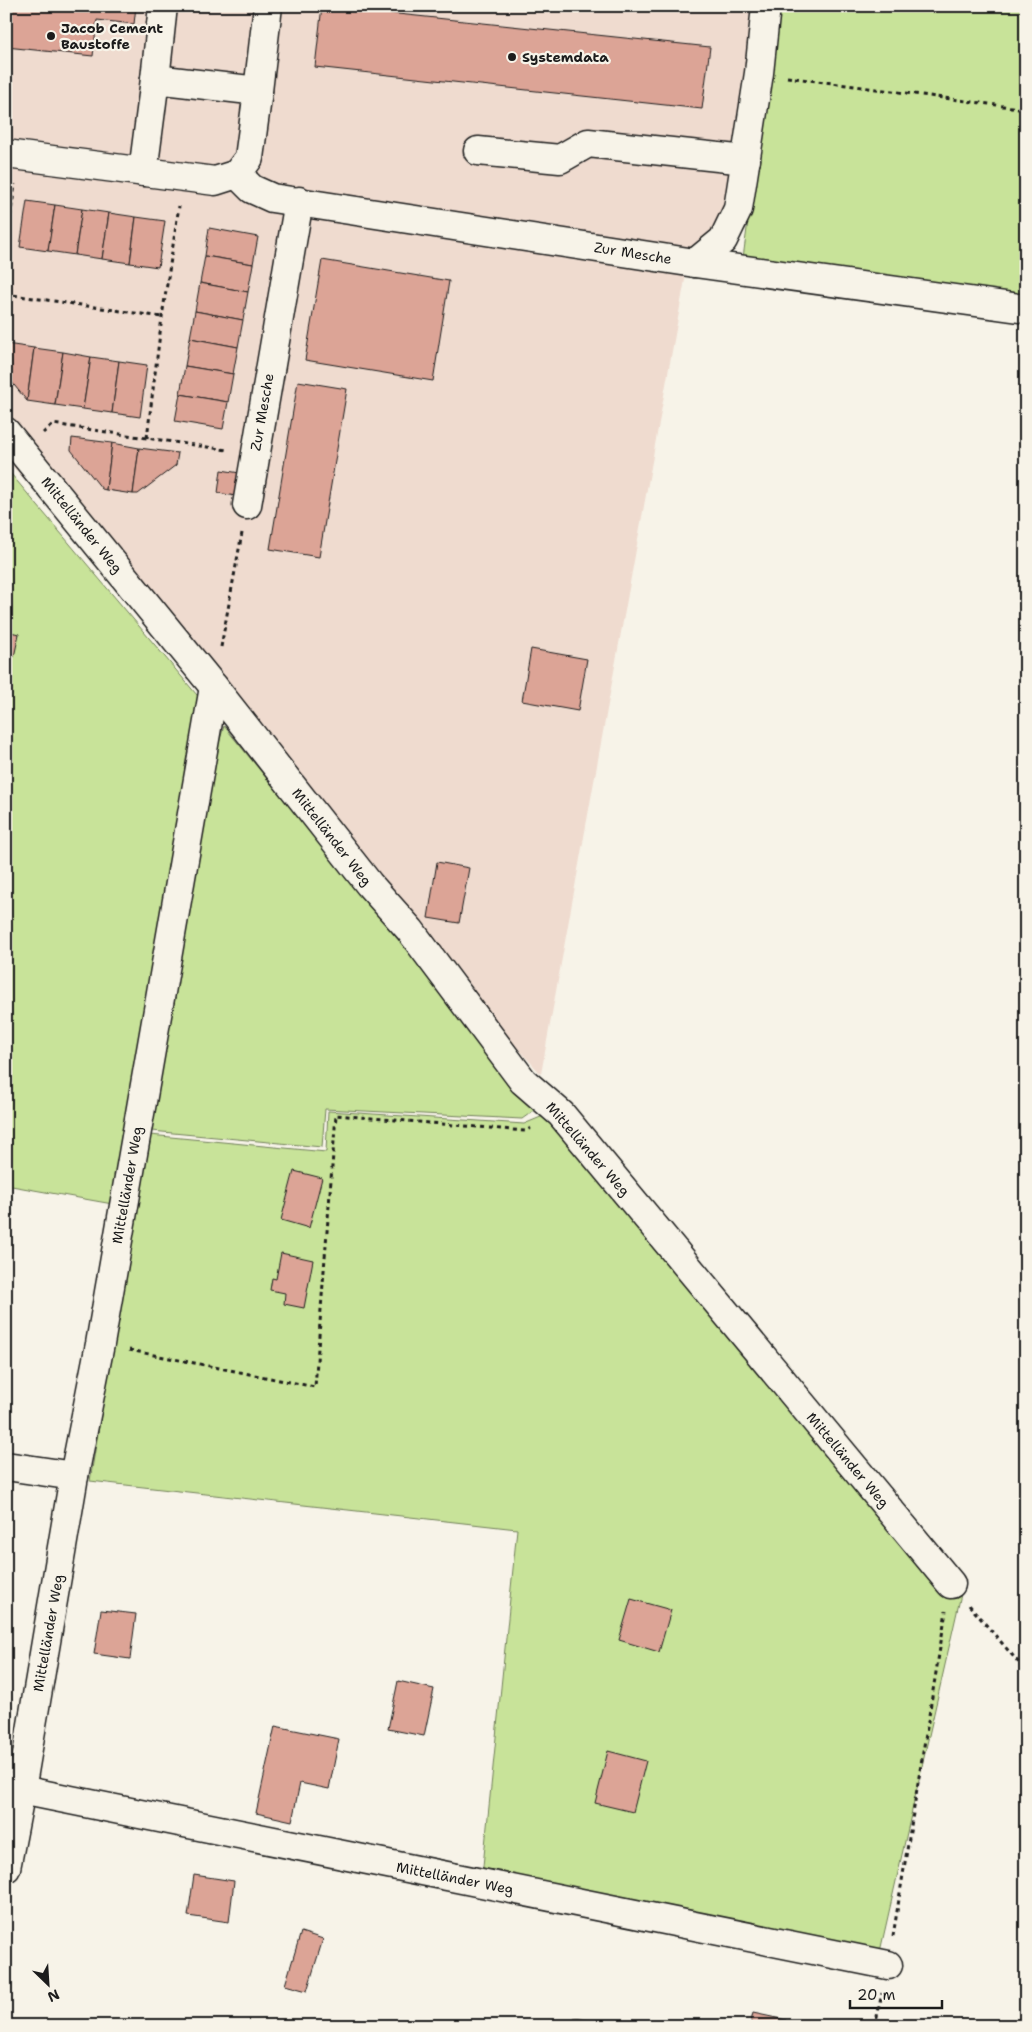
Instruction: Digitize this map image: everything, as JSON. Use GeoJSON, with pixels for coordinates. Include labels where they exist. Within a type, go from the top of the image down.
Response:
{"type":"FeatureCollection","features":[{"type":"Feature","properties":{"kind":"street"},"geometry":{"type":"LineString","coordinates":[[143,172],[163,6]]}},
{"type":"Feature","properties":{"kind":"street"},"geometry":{"type":"LineString","coordinates":[[13,155],[215,181],[236,174],[248,158],[268,6]]}},
{"type":"Feature","properties":{"kind":"street"},"geometry":{"type":"LineString","coordinates":[[695,263],[724,240],[738,209],[760,73],[766,6]]}},
{"type":"Feature","properties":{"kind":"street"},"geometry":{"type":"LineString","coordinates":[[155,79],[258,90]]}},
{"type":"Feature","properties":{"kind":"street"},"geometry":{"type":"LineString","coordinates":[[478,151],[560,159],[588,143],[746,160]]}},
{"type":"Feature","properties":{"kind":"street","name":"Zur Mesche"},"geometry":{"type":"LineString","coordinates":[[236,174],[252,189],[272,198],[695,263],[1026,308]]}},
{"type":"Feature","properties":{"kind":"street","name":"Zur Mesche"},"geometry":{"type":"LineString","coordinates":[[247,505],[299,202]]}},
{"type":"Feature","properties":{"kind":"street","name":"Mittelländer Weg"},"geometry":{"type":"LineString","coordinates":[[14,442],[214,687],[369,884],[410,930],[523,1081],[561,1114],[951,1584]]}},
{"type":"Feature","properties":{"kind":"street","name":"Mittelländer Weg"},"geometry":{"type":"LineString","coordinates":[[6,1868],[74,1476],[100,1344],[214,687]]}},
{"type":"Feature","properties":{"kind":"street"},"geometry":{"type":"LineString","coordinates":[[6,1466],[74,1476]]}},
{"type":"Feature","properties":{"kind":"street","name":"Mittelländer Weg"},"geometry":{"type":"LineString","coordinates":[[21,1790],[888,1965]]}},
{"type":"Feature","properties":{"kind":"path"},"geometry":{"type":"LineString","coordinates":[[760,73],[1026,109]]}},
{"type":"Feature","properties":{"kind":"path"},"geometry":{"type":"LineString","coordinates":[[6,248],[13,155]]}},
{"type":"Feature","properties":{"kind":"path"},"geometry":{"type":"LineString","coordinates":[[147,438],[162,318],[184,177]]}},
{"type":"Feature","properties":{"kind":"path"},"geometry":{"type":"LineString","coordinates":[[6,294],[162,318]]}},
{"type":"Feature","properties":{"kind":"path"},"geometry":{"type":"LineString","coordinates":[[14,442],[53,424],[255,455]]}},
{"type":"Feature","properties":{"kind":"path"},"geometry":{"type":"LineString","coordinates":[[214,687],[247,505]]}},
{"type":"Feature","properties":{"kind":"path"},"geometry":{"type":"LineString","coordinates":[[100,1344],[315,1387],[336,1115],[525,1131],[561,1114]]}},
{"type":"Feature","properties":{"kind":"path"},"geometry":{"type":"LineString","coordinates":[[951,1584],[1026,1671]]}},
{"type":"Feature","properties":{"kind":"path"},"geometry":{"type":"LineString","coordinates":[[875,2026],[888,1965],[951,1584]]}},
{"type":"Feature","properties":{"kind":"shaded area"},"geometry":{"type":"Polygon","coordinates":[[[6,6],[766,6],[738,209],[686,274],[541,1074],[369,884],[214,687],[6,459],[6,6]]]}},
{"type":"Feature","properties":{"kind":"green space"},"geometry":{"type":"Polygon","coordinates":[[[775,6],[1026,6],[1026,295],[743,258],[769,66],[775,6]]]}},
{"type":"Feature","properties":{"kind":"green space"},"geometry":{"type":"Polygon","coordinates":[[[6,468],[202,701],[129,1133],[326,1152],[328,1111],[524,1124],[567,1106],[964,1581],[879,1956],[482,1876],[517,1529],[90,1481],[135,1208],[6,1185],[6,468]]]}},
{"type":"Feature","properties":{"kind":"green space"},"geometry":{"type":"Polygon","coordinates":[[[224,726],[536,1109],[522,1119],[325,1109],[322,1147],[141,1130],[193,831],[224,726]]]}},
{"type":"Feature","properties":{"kind":"building","name":"Jacob Cement Baustoffe"},"geometry":{"type":"Polygon","coordinates":[[[6,6],[136,6],[134,24],[97,20],[93,56],[6,47],[6,6]]]}},
{"type":"Feature","properties":{"kind":"building","name":"Systemdata"},"geometry":{"type":"Polygon","coordinates":[[[322,6],[710,47],[702,109],[315,67],[322,6]]]}},
{"type":"Feature","properties":{"kind":"building"},"geometry":{"type":"Polygon","coordinates":[[[27,201],[55,205],[48,251],[20,247],[27,201]]]}},
{"type":"Feature","properties":{"kind":"building"},"geometry":{"type":"Polygon","coordinates":[[[55,205],[82,209],[75,255],[48,251],[55,205]]]}},
{"type":"Feature","properties":{"kind":"building"},"geometry":{"type":"Polygon","coordinates":[[[82,209],[109,213],[102,259],[75,255],[82,209]]]}},
{"type":"Feature","properties":{"kind":"building"},"geometry":{"type":"Polygon","coordinates":[[[109,213],[136,217],[130,263],[102,259],[109,213]]]}},
{"type":"Feature","properties":{"kind":"building"},"geometry":{"type":"Polygon","coordinates":[[[136,217],[165,221],[158,267],[130,263],[136,217]]]}},
{"type":"Feature","properties":{"kind":"building"},"geometry":{"type":"Polygon","coordinates":[[[209,228],[258,237],[253,264],[205,256],[209,228]]]}},
{"type":"Feature","properties":{"kind":"building"},"geometry":{"type":"Polygon","coordinates":[[[205,256],[253,264],[248,292],[200,283],[205,256]]]}},
{"type":"Feature","properties":{"kind":"building"},"geometry":{"type":"Polygon","coordinates":[[[322,260],[449,281],[433,381],[305,360],[322,260]]]}},
{"type":"Feature","properties":{"kind":"building"},"geometry":{"type":"Polygon","coordinates":[[[200,283],[248,292],[243,320],[195,311],[200,283]]]}},
{"type":"Feature","properties":{"kind":"building"},"geometry":{"type":"Polygon","coordinates":[[[195,311],[243,320],[238,347],[190,338],[195,311]]]}},
{"type":"Feature","properties":{"kind":"building"},"geometry":{"type":"Polygon","coordinates":[[[190,338],[238,347],[233,374],[185,366],[190,338]]]}},
{"type":"Feature","properties":{"kind":"building"},"geometry":{"type":"Polygon","coordinates":[[[6,344],[34,348],[27,401],[6,375],[6,344]]]}},
{"type":"Feature","properties":{"kind":"building"},"geometry":{"type":"Polygon","coordinates":[[[34,348],[63,352],[55,405],[27,401],[34,348]]]}},
{"type":"Feature","properties":{"kind":"building"},"geometry":{"type":"Polygon","coordinates":[[[63,352],[91,357],[83,409],[55,405],[63,352]]]}},
{"type":"Feature","properties":{"kind":"building"},"geometry":{"type":"Polygon","coordinates":[[[91,357],[119,361],[112,413],[83,409],[91,357]]]}},
{"type":"Feature","properties":{"kind":"building"},"geometry":{"type":"Polygon","coordinates":[[[119,361],[147,365],[140,417],[112,413],[119,361]]]}},
{"type":"Feature","properties":{"kind":"building"},"geometry":{"type":"Polygon","coordinates":[[[185,366],[233,374],[228,402],[180,394],[185,366]]]}},
{"type":"Feature","properties":{"kind":"building"},"geometry":{"type":"Polygon","coordinates":[[[298,381],[347,389],[319,557],[270,549],[298,381]]]}},
{"type":"Feature","properties":{"kind":"building"},"geometry":{"type":"Polygon","coordinates":[[[180,394],[228,402],[223,429],[175,421],[180,394]]]}},
{"type":"Feature","properties":{"kind":"building"},"geometry":{"type":"Polygon","coordinates":[[[72,438],[112,443],[106,490],[102,489],[71,450],[72,438]]]}},
{"type":"Feature","properties":{"kind":"building"},"geometry":{"type":"Polygon","coordinates":[[[112,443],[139,448],[133,494],[106,490],[112,443]]]}},
{"type":"Feature","properties":{"kind":"building"},"geometry":{"type":"Polygon","coordinates":[[[139,448],[178,453],[176,465],[138,494],[133,494],[139,448]]]}},
{"type":"Feature","properties":{"kind":"building"},"geometry":{"type":"Polygon","coordinates":[[[221,470],[240,473],[236,496],[218,493],[221,470]]]}},
{"type":"Feature","properties":{"kind":"building"},"geometry":{"type":"Polygon","coordinates":[[[6,631],[19,634],[14,657],[6,656],[6,631]]]}},
{"type":"Feature","properties":{"kind":"building"},"geometry":{"type":"Polygon","coordinates":[[[531,649],[587,659],[578,711],[522,701],[531,649]]]}},
{"type":"Feature","properties":{"kind":"building"},"geometry":{"type":"Polygon","coordinates":[[[437,862],[469,868],[459,923],[428,918],[437,862]]]}},
{"type":"Feature","properties":{"kind":"building"},"geometry":{"type":"Polygon","coordinates":[[[294,1171],[322,1178],[309,1228],[281,1220],[294,1171]]]}},
{"type":"Feature","properties":{"kind":"building"},"geometry":{"type":"Polygon","coordinates":[[[281,1253],[313,1260],[304,1308],[284,1304],[285,1293],[270,1290],[272,1278],[276,1279],[281,1253]]]}},
{"type":"Feature","properties":{"kind":"building"},"geometry":{"type":"Polygon","coordinates":[[[631,1599],[671,1610],[659,1652],[619,1640],[631,1599]]]}},
{"type":"Feature","properties":{"kind":"building"},"geometry":{"type":"Polygon","coordinates":[[[101,1610],[136,1614],[130,1659],[94,1654],[101,1610]]]}},
{"type":"Feature","properties":{"kind":"building"},"geometry":{"type":"Polygon","coordinates":[[[398,1681],[434,1689],[424,1736],[388,1729],[398,1681]]]}},
{"type":"Feature","properties":{"kind":"building"},"geometry":{"type":"Polygon","coordinates":[[[275,1726],[339,1739],[329,1789],[300,1783],[292,1821],[256,1813],[275,1726]]]}},
{"type":"Feature","properties":{"kind":"building"},"geometry":{"type":"Polygon","coordinates":[[[608,1751],[646,1761],[633,1812],[595,1803],[608,1751]]]}},
{"type":"Feature","properties":{"kind":"building"},"geometry":{"type":"Polygon","coordinates":[[[194,1875],[234,1881],[229,1922],[188,1916],[194,1875]]]}},
{"type":"Feature","properties":{"kind":"building"},"geometry":{"type":"Polygon","coordinates":[[[301,1932],[323,1939],[307,1991],[285,1985],[301,1932]]]}},
{"type":"Feature","properties":{"kind":"building"},"geometry":{"type":"Polygon","coordinates":[[[753,2013],[786,2020],[785,2026],[750,2026],[753,2013]]]}},
{"type":"Feature","properties":{"kind":"building"},"geometry":{"type":"Polygon","coordinates":[[[575,2018],[616,2025],[616,2026],[573,2026],[575,2018]]]}},
{"type":"Feature","properties":{"kind":"place","name":"Jacob Cement Baustoffe"},"geometry":{"type":"Point","coordinates":[51,36]}},
{"type":"Feature","properties":{"kind":"place","name":"Systemdata"},"geometry":{"type":"Point","coordinates":[512,57]}}]}
